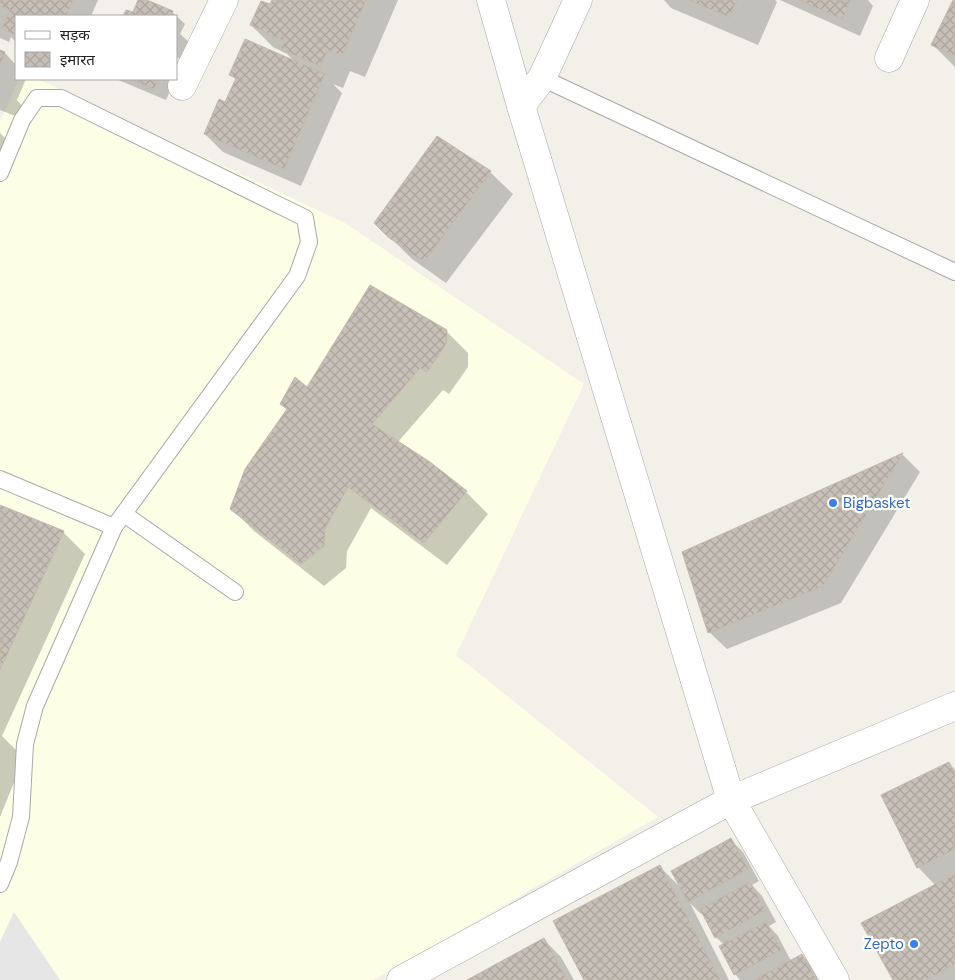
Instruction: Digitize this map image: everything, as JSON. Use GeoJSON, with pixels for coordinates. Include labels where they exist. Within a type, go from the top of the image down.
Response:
{"type":"FeatureCollection","features":[{"type":"Feature","properties":{"kind":"street"},"geometry":{"type":"LineString","coordinates":[[182,86],[224,0]]}},
{"type":"Feature","properties":{"kind":"street"},"geometry":{"type":"LineString","coordinates":[[491,0],[521,106],[730,800],[835,980]]}},
{"type":"Feature","properties":{"kind":"street"},"geometry":{"type":"LineString","coordinates":[[521,106],[542,78],[578,0]]}},
{"type":"Feature","properties":{"kind":"street"},"geometry":{"type":"LineString","coordinates":[[889,58],[915,0]]}},
{"type":"Feature","properties":{"kind":"street"},"geometry":{"type":"LineString","coordinates":[[401,980],[730,800],[955,706]]}},
{"type":"Feature","properties":{"kind":"lane"},"geometry":{"type":"LineString","coordinates":[[542,78],[955,272]]}},
{"type":"Feature","properties":{"kind":"lane"},"geometry":{"type":"LineString","coordinates":[[0,172],[22,120],[37,98],[62,98],[305,218],[309,242],[297,276],[114,527],[35,706],[25,744],[22,817],[10,862],[0,884]]}},
{"type":"Feature","properties":{"kind":"lane"},"geometry":{"type":"LineString","coordinates":[[0,479],[114,527]]}},
{"type":"Feature","properties":{"kind":"lane"},"geometry":{"type":"LineString","coordinates":[[124,514],[235,592]]}},
{"type":"Feature","properties":{"kind":"shaded area"},"geometry":{"type":"Polygon","coordinates":[[[19,80],[40,80],[345,223],[584,384],[456,655],[658,817],[373,980],[0,980],[0,122],[19,80]]]}},
{"type":"Feature","properties":{"kind":"shaded area"},"geometry":{"type":"Polygon","coordinates":[[[14,912],[60,980],[0,980],[0,942],[14,912]]]}},
{"type":"Feature","properties":{"kind":"building"},"geometry":{"type":"Polygon","coordinates":[[[0,0],[73,0],[66,15],[15,15],[15,35],[2,29],[10,10],[0,6],[0,0]]]}},
{"type":"Feature","properties":{"kind":"building"},"geometry":{"type":"Polygon","coordinates":[[[138,0],[147,0],[173,11],[171,15],[124,15],[126,10],[133,12],[138,0]]]}},
{"type":"Feature","properties":{"kind":"building"},"geometry":{"type":"Polygon","coordinates":[[[272,0],[366,0],[342,56],[328,50],[320,66],[281,49],[285,41],[250,25],[261,1],[270,4],[272,0]]]}},
{"type":"Feature","properties":{"kind":"building"},"geometry":{"type":"Polygon","coordinates":[[[689,0],[737,0],[729,17],[689,0]]]}},
{"type":"Feature","properties":{"kind":"building"},"geometry":{"type":"Polygon","coordinates":[[[799,0],[851,0],[842,19],[799,0]]]}},
{"type":"Feature","properties":{"kind":"building"},"geometry":{"type":"Polygon","coordinates":[[[953,0],[955,0],[955,56],[931,45],[953,0]]]}},
{"type":"Feature","properties":{"kind":"building"},"geometry":{"type":"Polygon","coordinates":[[[245,39],[325,74],[284,169],[204,134],[219,99],[225,102],[236,78],[229,75],[245,39]]]}},
{"type":"Feature","properties":{"kind":"building"},"geometry":{"type":"Polygon","coordinates":[[[0,50],[5,52],[0,65],[0,50]]]}},
{"type":"Feature","properties":{"kind":"building"},"geometry":{"type":"Polygon","coordinates":[[[133,80],[158,80],[154,89],[133,80]]]}},
{"type":"Feature","properties":{"kind":"building"},"geometry":{"type":"Polygon","coordinates":[[[437,136],[491,171],[424,262],[388,237],[374,223],[437,136]]]}},
{"type":"Feature","properties":{"kind":"building"},"geometry":{"type":"Polygon","coordinates":[[[370,285],[447,330],[446,344],[427,372],[420,368],[372,424],[430,462],[467,491],[424,543],[348,487],[325,529],[324,546],[301,564],[230,509],[245,469],[287,409],[280,404],[295,377],[307,387],[370,285]]]}},
{"type":"Feature","properties":{"kind":"building","name":"Bigbasket"},"geometry":{"type":"Polygon","coordinates":[[[903,453],[823,586],[708,633],[682,552],[903,453]]]}},
{"type":"Feature","properties":{"kind":"building"},"geometry":{"type":"Polygon","coordinates":[[[0,505],[64,531],[0,670],[0,505]]]}},
{"type":"Feature","properties":{"kind":"building"},"geometry":{"type":"Polygon","coordinates":[[[949,762],[955,774],[955,849],[917,868],[881,795],[949,762]]]}},
{"type":"Feature","properties":{"kind":"building"},"geometry":{"type":"Polygon","coordinates":[[[731,838],[748,869],[688,902],[671,871],[731,838]]]}},
{"type":"Feature","properties":{"kind":"building"},"geometry":{"type":"Polygon","coordinates":[[[660,865],[720,980],[584,980],[553,921],[660,865]]]}},
{"type":"Feature","properties":{"kind":"building","name":"Zepto"},"geometry":{"type":"Polygon","coordinates":[[[955,874],[955,964],[926,980],[893,980],[861,923],[955,874]]]}},
{"type":"Feature","properties":{"kind":"building"},"geometry":{"type":"Polygon","coordinates":[[[750,882],[765,910],[715,938],[700,909],[750,882]]]}},
{"type":"Feature","properties":{"kind":"building"},"geometry":{"type":"Polygon","coordinates":[[[766,922],[781,950],[734,975],[719,946],[766,922]]]}},
{"type":"Feature","properties":{"kind":"building"},"geometry":{"type":"Polygon","coordinates":[[[544,938],[567,980],[467,980],[544,938]]]}},
{"type":"Feature","properties":{"kind":"building"},"geometry":{"type":"Polygon","coordinates":[[[802,954],[816,980],[754,980],[802,954]]]}},
{"type":"Feature","properties":{"kind":"place","name":"Bigbasket"},"geometry":{"type":"Point","coordinates":[833,503]}},
{"type":"Feature","properties":{"kind":"place","name":"Zepto"},"geometry":{"type":"Point","coordinates":[914,944]}}]}
